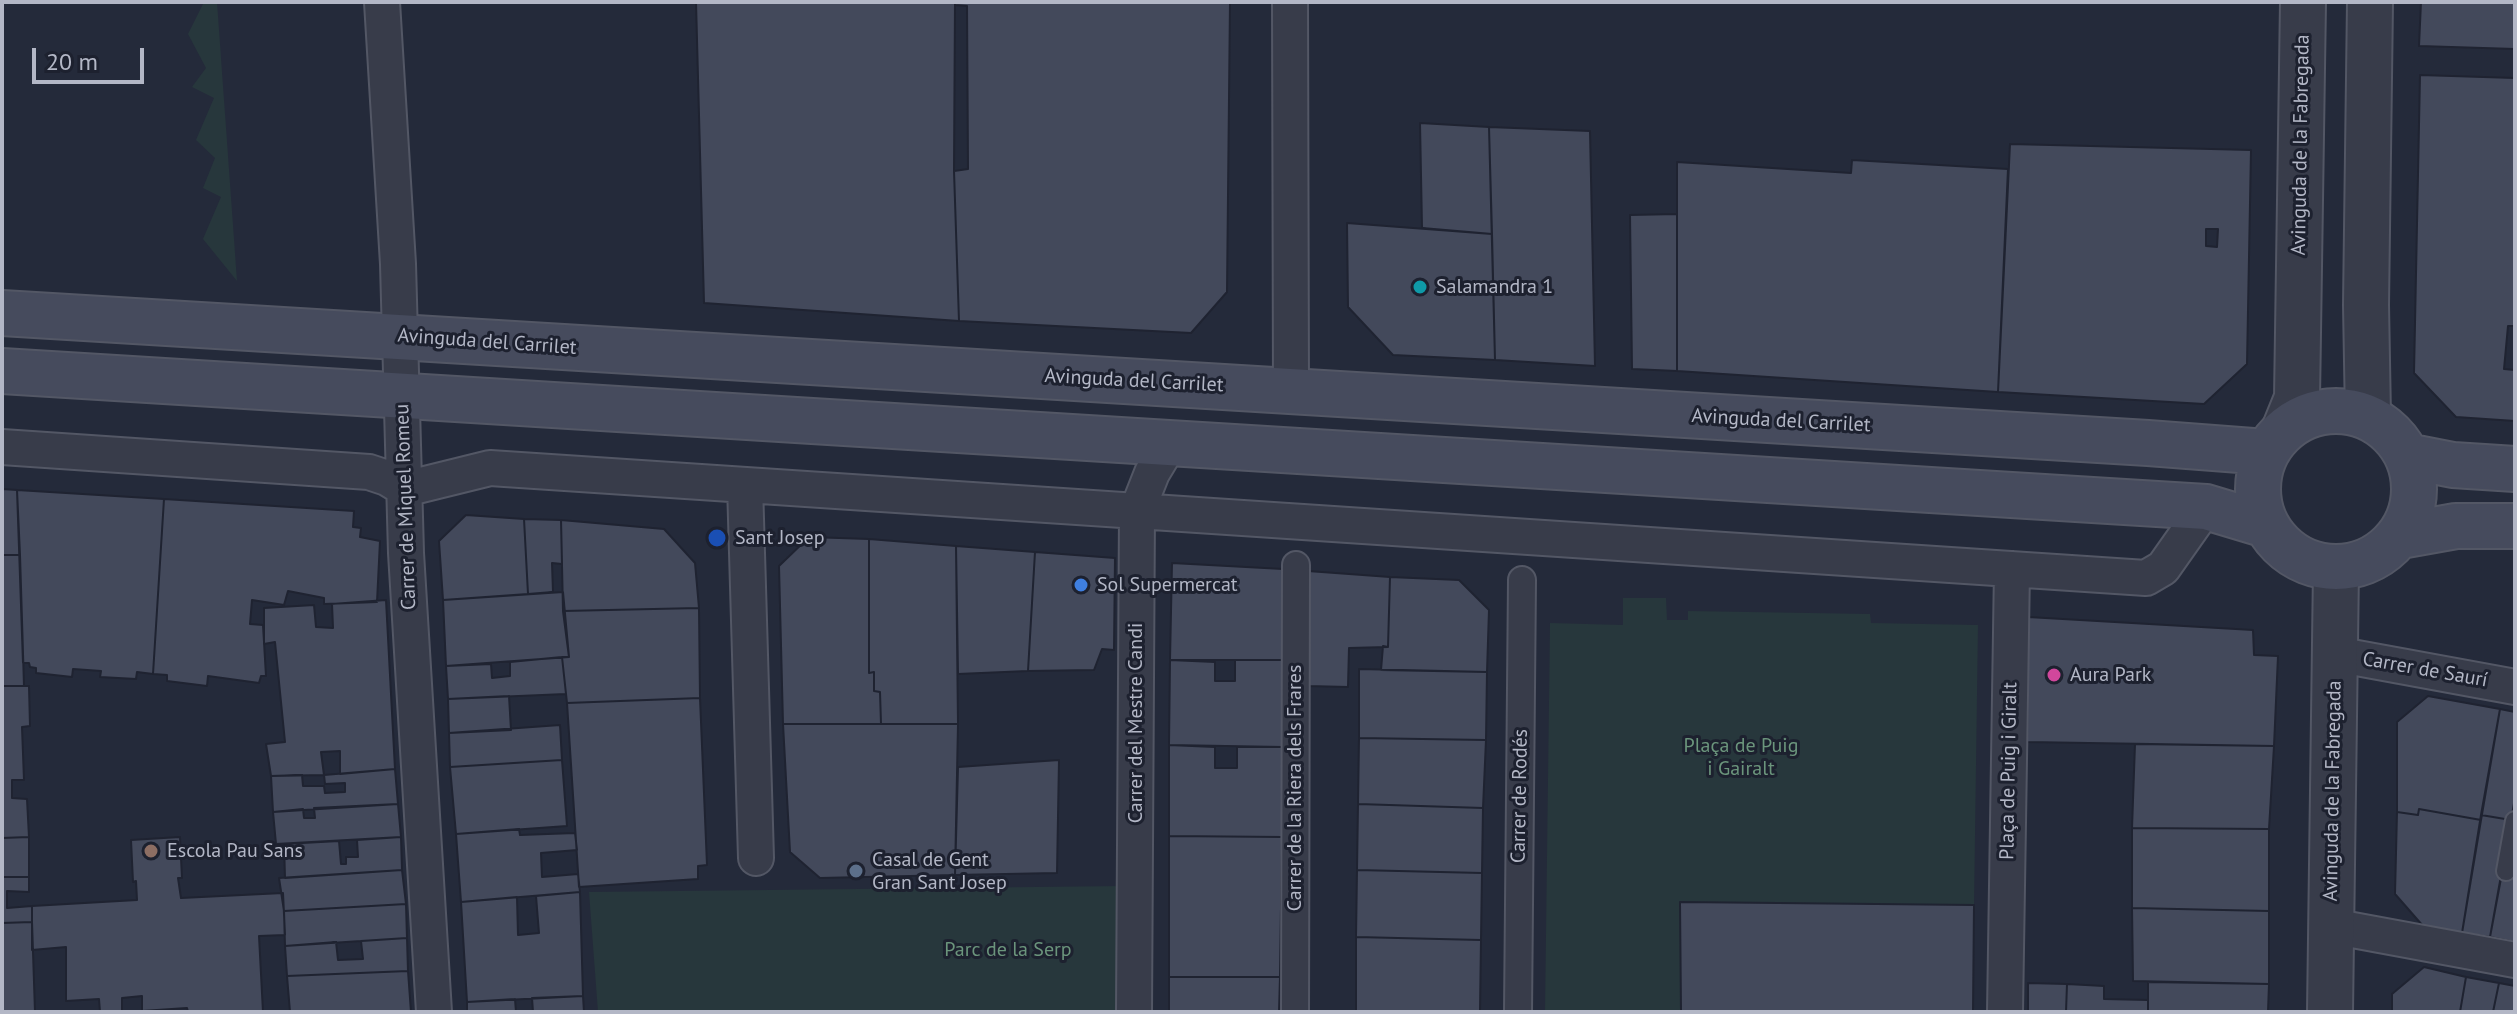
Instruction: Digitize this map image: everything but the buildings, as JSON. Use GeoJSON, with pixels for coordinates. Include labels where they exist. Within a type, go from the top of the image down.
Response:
{"type":"FeatureCollection","features":[{"type":"Feature","properties":{"kind":"main road","name":"Avinguda del Carrilet"},"geometry":{"type":"LineString","coordinates":[[2,313],[2132,442],[2275,441]]}},
{"type":"Feature","properties":{"kind":"main road"},"geometry":{"type":"LineString","coordinates":[[2,371],[2206,507],[2266,525]]}},
{"type":"Feature","properties":{"kind":"main road"},"geometry":{"type":"LineString","coordinates":[[2338,411],[2368,417],[2393,435],[2407,456],[2415,492],[2410,514],[2400,536],[2387,550],[2366,562],[2336,569],[2311,564],[2285,549],[2266,525],[2258,501],[2258,476],[2275,441],[2308,415],[2338,411]]}},
{"type":"Feature","properties":{"kind":"main road"},"geometry":{"type":"LineString","coordinates":[[2407,456],[2453,465],[2515,469]]}},
{"type":"Feature","properties":{"kind":"main road"},"geometry":{"type":"LineString","coordinates":[[2400,536],[2456,526],[2515,526]]}},
{"type":"Feature","properties":{"kind":"street","name":"Carrer de Miquel Romeu"},"geometry":{"type":"LineString","coordinates":[[382,2],[434,1012]]}},
{"type":"Feature","properties":{"kind":"street"},"geometry":{"type":"LineString","coordinates":[[1290,2],[1291,391]]}},
{"type":"Feature","properties":{"kind":"street","name":"Avinguda de la Fabregada"},"geometry":{"type":"LineString","coordinates":[[2275,441],[2297,398],[2303,2]]}},
{"type":"Feature","properties":{"kind":"street"},"geometry":{"type":"LineString","coordinates":[[2368,417],[2366,305],[2370,2]]}},
{"type":"Feature","properties":{"kind":"street","name":"Carrer del Mestre Candi"},"geometry":{"type":"LineString","coordinates":[[1134,1012],[1137,511],[1152,473],[1170,443]]}},
{"type":"Feature","properties":{"kind":"street"},"geometry":{"type":"LineString","coordinates":[[2,447],[369,472],[405,489],[490,468],[2146,578],[2163,568],[2206,507]]}},
{"type":"Feature","properties":{"kind":"street"},"geometry":{"type":"LineString","coordinates":[[745,485],[756,858]]}},
{"type":"Feature","properties":{"kind":"street","name":"Carrer de la Riera dels Frares"},"geometry":{"type":"LineString","coordinates":[[1295,1012],[1296,565]]}},
{"type":"Feature","properties":{"kind":"street","name":"Plaça de Puig i Giralt"},"geometry":{"type":"LineString","coordinates":[[2005,1012],[2012,569]]}},
{"type":"Feature","properties":{"kind":"street","name":"Avinguda de la Fabregada"},"geometry":{"type":"LineString","coordinates":[[2330,1012],[2336,569]]}},
{"type":"Feature","properties":{"kind":"street","name":"Carrer de Rodés"},"geometry":{"type":"LineString","coordinates":[[1518,1012],[1522,580]]}},
{"type":"Feature","properties":{"kind":"street","name":"Carrer de Saurí"},"geometry":{"type":"LineString","coordinates":[[2335,654],[2515,687]]}},
{"type":"Feature","properties":{"kind":"street"},"geometry":{"type":"LineString","coordinates":[[2331,926],[2515,960]]}},
{"type":"Feature","properties":{"kind":"lane"},"geometry":{"type":"LineString","coordinates":[[2506,871],[2515,821]]}},
{"type":"Feature","properties":{"kind":"green space"},"geometry":{"type":"Polygon","coordinates":[[[204,2],[217,2],[237,281],[203,239],[221,197],[203,188],[215,158],[196,140],[214,98],[192,87],[206,68],[188,34],[204,2]]]}},
{"type":"Feature","properties":{"kind":"green space","name":"Plaça de Puig i Gairalt"},"geometry":{"type":"Polygon","coordinates":[[[1623,598],[1666,598],[1667,620],[1688,620],[1688,611],[1870,614],[1871,623],[1978,625],[1974,905],[1680,902],[1680,1012],[1545,1012],[1550,623],[1623,625],[1623,598]]]}},
{"type":"Feature","properties":{"kind":"green space","name":"Parc de la Serp"},"geometry":{"type":"Polygon","coordinates":[[[1124,886],[1125,1012],[598,1012],[589,892],[1124,886]]]}},
{"type":"Feature","properties":{"kind":"place","name":"Salamandra 1"},"geometry":{"type":"Point","coordinates":[1420,287]}},
{"type":"Feature","properties":{"kind":"place","name":"Sant Josep"},"geometry":{"type":"Point","coordinates":[717,538]}},
{"type":"Feature","properties":{"kind":"place","name":"Sol Supermercat"},"geometry":{"type":"Point","coordinates":[1081,585]}},
{"type":"Feature","properties":{"kind":"place","name":"Aura Park"},"geometry":{"type":"Point","coordinates":[2054,675]}},
{"type":"Feature","properties":{"kind":"place","name":"Escola Pau Sans"},"geometry":{"type":"Point","coordinates":[151,851]}},
{"type":"Feature","properties":{"kind":"place","name":"Casal de Gent Gran Sant Josep"},"geometry":{"type":"Point","coordinates":[856,871]}}]}
